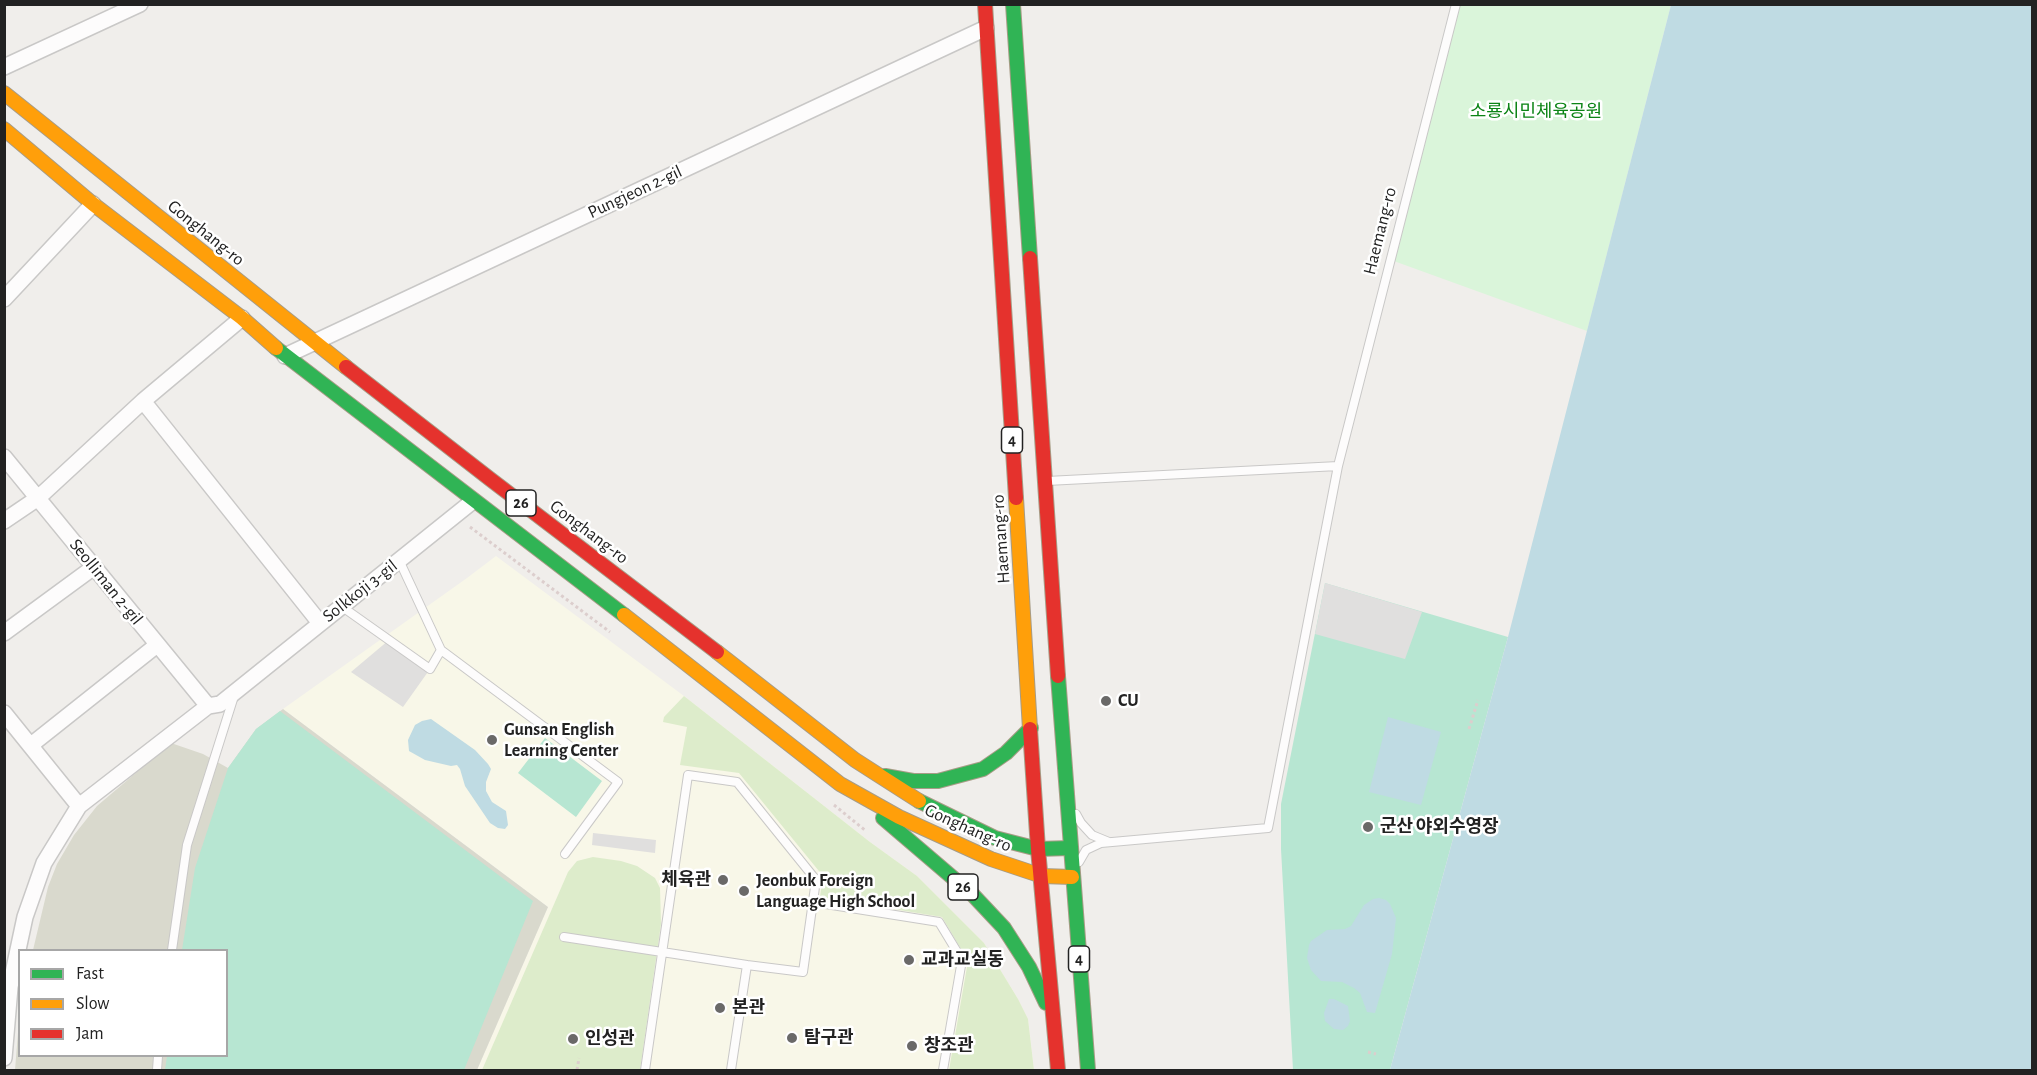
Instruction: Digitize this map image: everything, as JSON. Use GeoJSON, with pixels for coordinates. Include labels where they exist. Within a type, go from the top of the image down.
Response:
{"type":"FeatureCollection","features":[{"type":"Feature","properties":{"kind":"main road","name":"Haemang-ro"},"geometry":{"type":"LineString","coordinates":[[985,4],[1038,849],[1058,1071]]}},
{"type":"Feature","properties":{"kind":"main road","name":"4"},"geometry":{"type":"LineString","coordinates":[[1013,4],[1066,794],[1088,1071]]}},
{"type":"Feature","properties":{"kind":"main road","name":"Gonghang-ro"},"geometry":{"type":"LineString","coordinates":[[4,93],[315,342],[855,760],[913,798],[995,838],[1038,849],[1070,848]]}},
{"type":"Feature","properties":{"kind":"main road","name":"Gonghang-ro"},"geometry":{"type":"LineString","coordinates":[[4,129],[93,204],[242,318],[285,356],[692,667],[840,784],[899,817],[981,855],[1042,876],[1072,877]]}},
{"type":"Feature","properties":{"kind":"main road"},"geometry":{"type":"LineString","coordinates":[[876,774],[913,781],[938,781],[960,776],[983,769],[1006,753],[1031,728]]}},
{"type":"Feature","properties":{"kind":"main road","name":"26"},"geometry":{"type":"LineString","coordinates":[[840,784],[973,896],[1004,928],[1029,967],[1054,1019]]}},
{"type":"Feature","properties":{"kind":"street"},"geometry":{"type":"LineString","coordinates":[[4,67],[140,4]]}},
{"type":"Feature","properties":{"kind":"street","name":"Pungjeon 2-gil"},"geometry":{"type":"LineString","coordinates":[[285,356],[986,28]]}},
{"type":"Feature","properties":{"kind":"street"},"geometry":{"type":"LineString","coordinates":[[4,299],[93,204]]}},
{"type":"Feature","properties":{"kind":"street"},"geometry":{"type":"LineString","coordinates":[[4,521],[38,498],[143,400],[242,318]]}},
{"type":"Feature","properties":{"kind":"street"},"geometry":{"type":"LineString","coordinates":[[143,400],[320,623]]}},
{"type":"Feature","properties":{"kind":"street","name":"Seolliman 2-gil"},"geometry":{"type":"LineString","coordinates":[[4,457],[208,706]]}},
{"type":"Feature","properties":{"kind":"street","name":"Solkkoji 3-gil"},"geometry":{"type":"LineString","coordinates":[[79,806],[208,706],[220,704],[473,501]]}},
{"type":"Feature","properties":{"kind":"street"},"geometry":{"type":"LineString","coordinates":[[4,633],[94,567]]}},
{"type":"Feature","properties":{"kind":"street"},"geometry":{"type":"LineString","coordinates":[[31,745],[157,645]]}},
{"type":"Feature","properties":{"kind":"street"},"geometry":{"type":"LineString","coordinates":[[4,713],[79,806],[44,863],[25,917],[18,949]]}},
{"type":"Feature","properties":{"kind":"street"},"geometry":{"type":"LineString","coordinates":[[4,1058],[10,987],[18,950]]}},
{"type":"Feature","properties":{"kind":"lane","name":"Haemang-ro"},"geometry":{"type":"LineString","coordinates":[[1111,842],[1268,828],[1338,466],[1456,4]]}},
{"type":"Feature","properties":{"kind":"lane"},"geometry":{"type":"LineString","coordinates":[[1044,481],[1338,466]]}},
{"type":"Feature","properties":{"kind":"lane"},"geometry":{"type":"LineString","coordinates":[[399,560],[441,650],[618,782],[566,854]]}},
{"type":"Feature","properties":{"kind":"lane"},"geometry":{"type":"LineString","coordinates":[[341,606],[430,669],[441,650]]}},
{"type":"Feature","properties":{"kind":"lane"},"geometry":{"type":"LineString","coordinates":[[172,949],[188,845],[241,686]]}},
{"type":"Feature","properties":{"kind":"lane"},"geometry":{"type":"LineString","coordinates":[[564,937],[662,952],[803,972],[816,880],[737,782],[688,776],[662,952],[645,1071]]}},
{"type":"Feature","properties":{"kind":"lane"},"geometry":{"type":"LineString","coordinates":[[1066,794],[1081,823],[1092,835],[1111,842]]}},
{"type":"Feature","properties":{"kind":"lane"},"geometry":{"type":"LineString","coordinates":[[1072,877],[1086,850],[1093,845],[1111,842]]}},
{"type":"Feature","properties":{"kind":"lane"},"geometry":{"type":"LineString","coordinates":[[813,902],[939,922],[962,960],[943,1071]]}},
{"type":"Feature","properties":{"kind":"lane"},"geometry":{"type":"LineString","coordinates":[[731,1071],[747,964]]}},
{"type":"Feature","properties":{"kind":"path"},"geometry":{"type":"LineString","coordinates":[[470,526],[611,633]]}},
{"type":"Feature","properties":{"kind":"path"},"geometry":{"type":"LineString","coordinates":[[1469,729],[1478,700]]}},
{"type":"Feature","properties":{"kind":"path"},"geometry":{"type":"LineString","coordinates":[[826,799],[872,835]]}},
{"type":"Feature","properties":{"kind":"path"},"geometry":{"type":"LineString","coordinates":[[1368,1052],[1376,1054]]}},
{"type":"Feature","properties":{"kind":"path"},"geometry":{"type":"LineString","coordinates":[[578,1071],[579,1058]]}},
{"type":"Feature","properties":{"kind":"shaded area","name":"Jeonbuk Foreign Language High School"},"geometry":{"type":"Polygon","coordinates":[[[496,556],[684,696],[870,842],[917,876],[984,943],[1018,999],[1028,1019],[1034,1070],[477,1070],[548,907],[283,709],[496,556]]]}},
{"type":"Feature","properties":{"kind":"shaded area"},"geometry":{"type":"Polygon","coordinates":[[[1325,583],[1422,612],[1405,659],[1315,634],[1325,583]]]}},
{"type":"Feature","properties":{"kind":"shaded area"},"geometry":{"type":"Polygon","coordinates":[[[389,640],[430,669],[403,707],[351,672],[389,640]]]}},
{"type":"Feature","properties":{"kind":"shaded area"},"geometry":{"type":"Polygon","coordinates":[[[283,709],[548,907],[477,1070],[15,1070],[18,1032],[18,1057],[228,1057],[228,949],[33,949],[48,887],[57,864],[74,835],[97,806],[171,743],[203,754],[228,768],[256,729],[283,709]]]}},
{"type":"Feature","properties":{"kind":"shaded area"},"geometry":{"type":"Polygon","coordinates":[[[593,833],[656,840],[655,853],[592,845],[593,833]]]}},
{"type":"Feature","properties":{"kind":"green space","name":"소룡시민체육공원"},"geometry":{"type":"Polygon","coordinates":[[[1456,5],[1671,5],[1587,331],[1391,260],[1456,5]]]}},
{"type":"Feature","properties":{"kind":"green space","name":"군산 야외수영장"},"geometry":{"type":"Polygon","coordinates":[[[1325,583],[1508,637],[1390,1070],[1293,1070],[1281,849],[1281,804],[1325,583]]]}},
{"type":"Feature","properties":{"kind":"green space"},"geometry":{"type":"Polygon","coordinates":[[[684,696],[870,842],[917,876],[984,943],[1028,1019],[1034,1070],[949,1070],[968,961],[942,917],[820,897],[823,876],[739,773],[680,765],[687,727],[663,722],[664,717],[684,696]]]}},
{"type":"Feature","properties":{"kind":"green space"},"geometry":{"type":"Polygon","coordinates":[[[280,711],[533,901],[464,1070],[165,1070],[167,1057],[228,1057],[228,949],[182,949],[195,868],[228,768],[256,729],[280,711]]]}},
{"type":"Feature","properties":{"kind":"green space"},"geometry":{"type":"Polygon","coordinates":[[[545,738],[602,781],[576,817],[518,773],[545,738]]]}},
{"type":"Feature","properties":{"kind":"green space"},"geometry":{"type":"Polygon","coordinates":[[[593,857],[637,866],[655,878],[660,888],[661,924],[640,1070],[482,1070],[568,872],[577,861],[593,857]]]}},
{"type":"Feature","properties":{"kind":"water"},"geometry":{"type":"Polygon","coordinates":[[[1671,5],[2032,5],[2032,1070],[1390,1070],[1508,637],[1671,5]]]}},
{"type":"Feature","properties":{"kind":"water"},"geometry":{"type":"Polygon","coordinates":[[[1388,717],[1441,732],[1421,805],[1369,792],[1388,717]]]}},
{"type":"Feature","properties":{"kind":"water"},"geometry":{"type":"Polygon","coordinates":[[[431,719],[475,750],[488,764],[491,769],[486,782],[486,791],[492,802],[506,811],[508,825],[505,829],[490,823],[465,786],[457,765],[451,766],[425,760],[409,751],[408,740],[415,725],[431,719]]]}},
{"type":"Feature","properties":{"kind":"water"},"geometry":{"type":"Polygon","coordinates":[[[1379,898],[1390,904],[1396,918],[1392,954],[1375,1013],[1367,1012],[1360,993],[1354,988],[1342,982],[1321,981],[1311,970],[1307,958],[1311,941],[1327,930],[1345,929],[1351,926],[1364,905],[1379,898]]]}},
{"type":"Feature","properties":{"kind":"water"},"geometry":{"type":"Polygon","coordinates":[[[1329,999],[1348,1006],[1350,1021],[1343,1030],[1334,1029],[1325,1021],[1324,1013],[1329,999]]]}},
{"type":"Feature","properties":{"kind":"traffic: fast"},"geometry":{"type":"LineString","coordinates":[[1013,4],[1030,258]]}},
{"type":"Feature","properties":{"kind":"traffic: fast"},"geometry":{"type":"LineString","coordinates":[[276,348],[624,615]]}},
{"type":"Feature","properties":{"kind":"traffic: fast"},"geometry":{"type":"LineString","coordinates":[[1058,676],[1088,1070]]}},
{"type":"Feature","properties":{"kind":"traffic: fast"},"geometry":{"type":"LineString","coordinates":[[885,776],[913,781],[938,781],[983,769],[1006,753],[1031,728]]}},
{"type":"Feature","properties":{"kind":"traffic: fast"},"geometry":{"type":"LineString","coordinates":[[919,801],[995,838],[1038,849],[1070,848]]}},
{"type":"Feature","properties":{"kind":"traffic: fast"},"geometry":{"type":"LineString","coordinates":[[883,818],[973,895],[1004,928],[1029,967],[1046,1003]]}},
{"type":"Feature","properties":{"kind":"traffic: slow"},"geometry":{"type":"LineString","coordinates":[[4,93],[346,367]]}},
{"type":"Feature","properties":{"kind":"traffic: slow"},"geometry":{"type":"LineString","coordinates":[[4,129],[93,204],[242,318],[276,348]]}},
{"type":"Feature","properties":{"kind":"traffic: slow"},"geometry":{"type":"LineString","coordinates":[[1016,498],[1030,729]]}},
{"type":"Feature","properties":{"kind":"traffic: slow"},"geometry":{"type":"LineString","coordinates":[[624,615],[840,784],[899,817],[991,859],[1042,876],[1072,877]]}},
{"type":"Feature","properties":{"kind":"traffic: slow"},"geometry":{"type":"LineString","coordinates":[[717,652],[855,760],[919,801]]}},
{"type":"Feature","properties":{"kind":"traffic: jam"},"geometry":{"type":"LineString","coordinates":[[985,4],[1016,498]]}},
{"type":"Feature","properties":{"kind":"traffic: jam"},"geometry":{"type":"LineString","coordinates":[[1030,258],[1058,676]]}},
{"type":"Feature","properties":{"kind":"traffic: jam"},"geometry":{"type":"LineString","coordinates":[[346,367],[717,652]]}},
{"type":"Feature","properties":{"kind":"traffic: jam"},"geometry":{"type":"LineString","coordinates":[[1030,729],[1038,849],[1058,1070]]}},
{"type":"Feature","properties":{"kind":"place","name":"CU"},"geometry":{"type":"Point","coordinates":[1106,701]}},
{"type":"Feature","properties":{"kind":"place","name":"Gunsan English Learning Center"},"geometry":{"type":"Point","coordinates":[492,740]}},
{"type":"Feature","properties":{"kind":"place","name":"군산 야외수영장"},"geometry":{"type":"Point","coordinates":[1368,827]}},
{"type":"Feature","properties":{"kind":"place","name":"체육관"},"geometry":{"type":"Point","coordinates":[723,880]}},
{"type":"Feature","properties":{"kind":"place","name":"Jeonbuk Foreign Language High School"},"geometry":{"type":"Point","coordinates":[744,891]}},
{"type":"Feature","properties":{"kind":"place","name":"교과교실동"},"geometry":{"type":"Point","coordinates":[909,960]}},
{"type":"Feature","properties":{"kind":"place","name":"본관"},"geometry":{"type":"Point","coordinates":[720,1008]}},
{"type":"Feature","properties":{"kind":"place","name":"탐구관"},"geometry":{"type":"Point","coordinates":[792,1038]}},
{"type":"Feature","properties":{"kind":"place","name":"인성관"},"geometry":{"type":"Point","coordinates":[573,1039]}},
{"type":"Feature","properties":{"kind":"place","name":"창조관"},"geometry":{"type":"Point","coordinates":[912,1046]}}]}
